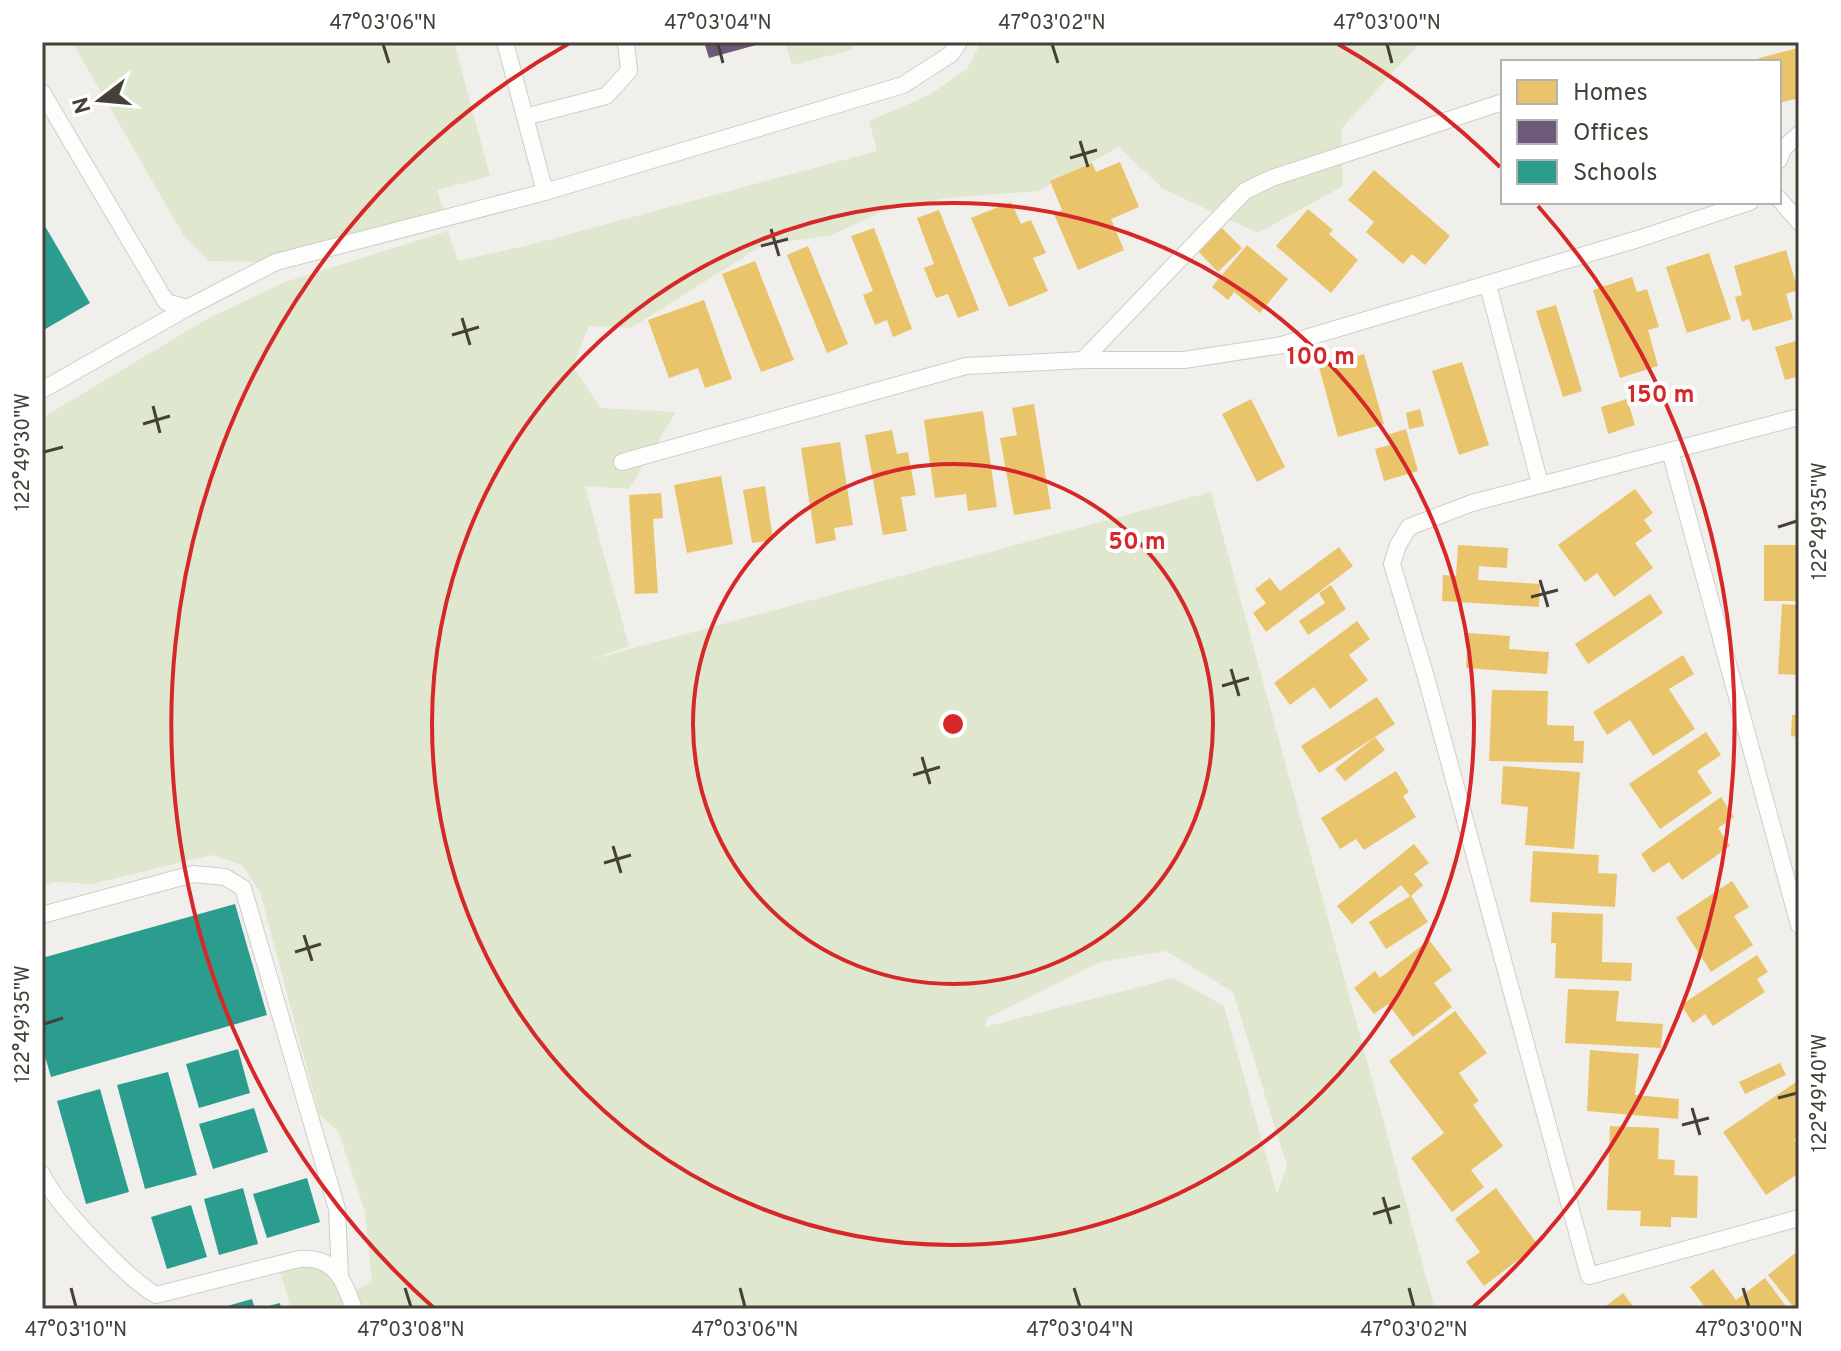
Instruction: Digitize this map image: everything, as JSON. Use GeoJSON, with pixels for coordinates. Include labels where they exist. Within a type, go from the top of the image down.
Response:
{"type":"FeatureCollection","features":[{"type":"Feature","properties":{"kind":"lane"},"geometry":{"type":"LineString","coordinates":[[505,42],[545,192]]}},
{"type":"Feature","properties":{"kind":"lane"},"geometry":{"type":"LineString","coordinates":[[525,117],[606,96],[629,71],[626,42]]}},
{"type":"Feature","properties":{"kind":"lane"},"geometry":{"type":"LineString","coordinates":[[42,390],[276,262],[545,192],[903,85],[951,54],[959,42]]}},
{"type":"Feature","properties":{"kind":"lane"},"geometry":{"type":"LineString","coordinates":[[42,92],[166,302],[187,308]]}},
{"type":"Feature","properties":{"kind":"lane"},"geometry":{"type":"LineString","coordinates":[[1083,360],[1245,191],[1272,178],[1501,103]]}},
{"type":"Feature","properties":{"kind":"lane"},"geometry":{"type":"LineString","coordinates":[[1781,154],[1799,134]]}},
{"type":"Feature","properties":{"kind":"lane"},"geometry":{"type":"LineString","coordinates":[[1781,201],[1799,222]]}},
{"type":"Feature","properties":{"kind":"lane"},"geometry":{"type":"LineString","coordinates":[[622,462],[966,366],[1083,360],[1184,360],[1282,345],[1488,285],[1744,204]]}},
{"type":"Feature","properties":{"kind":"lane"},"geometry":{"type":"LineString","coordinates":[[1488,285],[1540,484]]}},
{"type":"Feature","properties":{"kind":"lane"},"geometry":{"type":"LineString","coordinates":[[1799,417],[1472,503],[1409,527],[1398,545],[1392,564],[1426,677],[1589,1276],[1799,1218]]}},
{"type":"Feature","properties":{"kind":"lane"},"geometry":{"type":"LineString","coordinates":[[1670,451],[1799,925]]}},
{"type":"Feature","properties":{"kind":"lane"},"geometry":{"type":"LineString","coordinates":[[42,915],[193,874],[225,877],[243,888],[337,1209],[340,1276],[354,1309]]}},
{"type":"Feature","properties":{"kind":"lane"},"geometry":{"type":"LineString","coordinates":[[42,1174],[69,1214],[140,1287],[156,1295],[299,1259],[325,1261],[340,1276]]}},
{"type":"Feature","properties":{"kind":"green space"},"geometry":{"type":"Polygon","coordinates":[[[72,42],[454,42],[490,176],[437,190],[446,218],[276,262],[209,261],[184,236],[72,42]]]}},
{"type":"Feature","properties":{"kind":"green space"},"geometry":{"type":"Polygon","coordinates":[[[785,42],[851,42],[852,50],[792,65],[785,42]]]}},
{"type":"Feature","properties":{"kind":"green space"},"geometry":{"type":"Polygon","coordinates":[[[981,42],[1418,42],[1341,129],[1343,186],[1258,233],[1163,189],[1119,147],[1038,191],[947,198],[883,211],[832,235],[763,245],[631,328],[589,326],[573,367],[601,408],[676,412],[629,489],[585,486],[629,646],[586,661],[1211,492],[1435,1309],[291,1309],[278,1264],[314,1258],[348,1294],[372,1282],[365,1212],[339,1133],[319,1114],[260,892],[242,865],[211,855],[92,884],[56,882],[42,886],[42,418],[207,319],[285,282],[448,231],[458,261],[533,244],[877,151],[869,121],[929,95],[967,69],[981,42]],[[1166,951],[1100,962],[987,1018],[985,1027],[1173,978],[1224,1006],[1277,1194],[1287,1166],[1233,992],[1166,951]]]}},
{"type":"Feature","properties":{"kind":"building: Homes"},"geometry":{"type":"Polygon","coordinates":[[[1797,48],[1799,98],[1781,102],[1781,60],[1753,60],[1797,48]]]}},
{"type":"Feature","properties":{"kind":"building: Homes"},"geometry":{"type":"Polygon","coordinates":[[[1120,162],[1139,207],[1111,219],[1124,250],[1078,270],[1054,214],[1062,210],[1050,181],[1092,163],[1096,172],[1120,162]]]}},
{"type":"Feature","properties":{"kind":"building: Homes"},"geometry":{"type":"Polygon","coordinates":[[[1374,170],[1450,236],[1425,265],[1412,254],[1403,264],[1366,232],[1374,222],[1348,200],[1374,170]]]}},
{"type":"Feature","properties":{"kind":"building: Homes"},"geometry":{"type":"Polygon","coordinates":[[[1011,202],[1021,224],[1031,220],[1046,253],[1033,258],[1048,291],[1009,307],[971,218],[1011,202]]]}},
{"type":"Feature","properties":{"kind":"building: Homes"},"geometry":{"type":"Polygon","coordinates":[[[1308,209],[1333,230],[1329,234],[1358,260],[1331,293],[1276,246],[1308,209]]]}},
{"type":"Feature","properties":{"kind":"building: Homes"},"geometry":{"type":"Polygon","coordinates":[[[939,210],[979,310],[958,318],[948,294],[936,298],[924,268],[934,264],[917,218],[939,210]]]}},
{"type":"Feature","properties":{"kind":"building: Homes"},"geometry":{"type":"Polygon","coordinates":[[[1221,227],[1242,248],[1218,272],[1197,250],[1221,227]]]}},
{"type":"Feature","properties":{"kind":"building: Homes"},"geometry":{"type":"Polygon","coordinates":[[[874,228],[912,329],[893,337],[887,320],[875,325],[863,295],[873,291],[851,236],[874,228]]]}},
{"type":"Feature","properties":{"kind":"building: Homes"},"geometry":{"type":"Polygon","coordinates":[[[1247,245],[1288,279],[1260,313],[1234,292],[1228,300],[1212,287],[1247,245]]]}},
{"type":"Feature","properties":{"kind":"building: Homes"},"geometry":{"type":"Polygon","coordinates":[[[808,246],[848,344],[827,353],[787,255],[808,246]]]}},
{"type":"Feature","properties":{"kind":"building: Homes"},"geometry":{"type":"Polygon","coordinates":[[[1786,250],[1798,290],[1786,294],[1793,319],[1753,331],[1749,319],[1742,322],[1735,297],[1742,295],[1734,266],[1786,250]]]}},
{"type":"Feature","properties":{"kind":"building: Homes"},"geometry":{"type":"Polygon","coordinates":[[[1709,253],[1731,319],[1687,333],[1666,267],[1709,253]]]}},
{"type":"Feature","properties":{"kind":"building: Homes"},"geometry":{"type":"Polygon","coordinates":[[[755,261],[794,360],[761,372],[722,274],[755,261]]]}},
{"type":"Feature","properties":{"kind":"building: Homes"},"geometry":{"type":"Polygon","coordinates":[[[1632,277],[1637,292],[1647,289],[1659,327],[1648,330],[1658,366],[1620,378],[1593,290],[1632,277]]]}},
{"type":"Feature","properties":{"kind":"building: Homes"},"geometry":{"type":"Polygon","coordinates":[[[704,300],[732,379],[705,388],[698,368],[669,378],[648,320],[704,300]]]}},
{"type":"Feature","properties":{"kind":"building: Homes"},"geometry":{"type":"Polygon","coordinates":[[[1556,305],[1582,391],[1563,397],[1536,311],[1556,305]]]}},
{"type":"Feature","properties":{"kind":"building: Homes"},"geometry":{"type":"Polygon","coordinates":[[[1799,340],[1799,376],[1785,380],[1775,347],[1799,340]]]}},
{"type":"Feature","properties":{"kind":"building: Homes"},"geometry":{"type":"Polygon","coordinates":[[[1364,354],[1384,424],[1338,437],[1319,367],[1364,354]]]}},
{"type":"Feature","properties":{"kind":"building: Homes"},"geometry":{"type":"Polygon","coordinates":[[[1462,362],[1489,445],[1459,455],[1432,371],[1462,362]]]}},
{"type":"Feature","properties":{"kind":"building: Homes"},"geometry":{"type":"Polygon","coordinates":[[[1251,399],[1285,467],[1257,482],[1222,414],[1251,399]]]}},
{"type":"Feature","properties":{"kind":"building: Homes"},"geometry":{"type":"Polygon","coordinates":[[[1627,399],[1635,425],[1608,434],[1601,407],[1627,399]]]}},
{"type":"Feature","properties":{"kind":"building: Homes"},"geometry":{"type":"Polygon","coordinates":[[[1034,404],[1051,509],[1014,515],[1000,438],[1017,435],[1012,408],[1034,404]]]}},
{"type":"Feature","properties":{"kind":"building: Homes"},"geometry":{"type":"Polygon","coordinates":[[[1420,409],[1424,426],[1409,429],[1406,413],[1420,409]]]}},
{"type":"Feature","properties":{"kind":"building: Homes"},"geometry":{"type":"Polygon","coordinates":[[[983,411],[997,507],[968,511],[966,494],[935,498],[924,420],[983,411]]]}},
{"type":"Feature","properties":{"kind":"building: Homes"},"geometry":{"type":"Polygon","coordinates":[[[1406,429],[1418,471],[1384,481],[1375,449],[1390,445],[1387,435],[1406,429]]]}},
{"type":"Feature","properties":{"kind":"building: Homes"},"geometry":{"type":"Polygon","coordinates":[[[892,430],[897,454],[908,452],[916,495],[901,497],[907,531],[883,535],[865,435],[892,430]]]}},
{"type":"Feature","properties":{"kind":"building: Homes"},"geometry":{"type":"Polygon","coordinates":[[[840,442],[853,525],[834,528],[836,540],[816,544],[801,448],[840,442]]]}},
{"type":"Feature","properties":{"kind":"building: Homes"},"geometry":{"type":"Polygon","coordinates":[[[721,476],[733,544],[687,553],[674,485],[721,476]]]}},
{"type":"Feature","properties":{"kind":"building: Homes"},"geometry":{"type":"Polygon","coordinates":[[[765,486],[773,540],[752,543],[743,490],[765,486]]]}},
{"type":"Feature","properties":{"kind":"building: Homes"},"geometry":{"type":"Polygon","coordinates":[[[1635,489],[1653,513],[1644,520],[1652,531],[1635,543],[1653,568],[1614,597],[1597,573],[1585,582],[1558,545],[1635,489]]]}},
{"type":"Feature","properties":{"kind":"building: Homes"},"geometry":{"type":"Polygon","coordinates":[[[661,493],[663,518],[653,519],[658,593],[635,594],[629,495],[661,493]]]}},
{"type":"Feature","properties":{"kind":"building: Homes"},"geometry":{"type":"Polygon","coordinates":[[[1458,545],[1508,548],[1507,568],[1479,566],[1478,580],[1540,584],[1539,607],[1442,601],[1443,575],[1456,576],[1458,545]]]}},
{"type":"Feature","properties":{"kind":"building: Homes"},"geometry":{"type":"Polygon","coordinates":[[[1764,545],[1799,545],[1799,601],[1764,601],[1764,545]]]}},
{"type":"Feature","properties":{"kind":"building: Homes"},"geometry":{"type":"Polygon","coordinates":[[[1339,547],[1353,566],[1266,632],[1253,613],[1266,603],[1255,589],[1270,578],[1280,591],[1339,547]]]}},
{"type":"Feature","properties":{"kind":"building: Homes"},"geometry":{"type":"Polygon","coordinates":[[[1331,585],[1346,609],[1308,635],[1299,621],[1325,603],[1319,593],[1331,585]]]}},
{"type":"Feature","properties":{"kind":"building: Homes"},"geometry":{"type":"Polygon","coordinates":[[[1650,594],[1663,613],[1588,664],[1575,644],[1650,594]]]}},
{"type":"Feature","properties":{"kind":"building: Homes"},"geometry":{"type":"Polygon","coordinates":[[[1782,604],[1799,605],[1799,675],[1778,674],[1782,604]]]}},
{"type":"Feature","properties":{"kind":"building: Homes"},"geometry":{"type":"Polygon","coordinates":[[[1357,621],[1370,639],[1349,655],[1368,680],[1330,709],[1314,687],[1290,705],[1274,683],[1357,621]]]}},
{"type":"Feature","properties":{"kind":"building: Homes"},"geometry":{"type":"Polygon","coordinates":[[[1468,633],[1510,636],[1509,649],[1549,652],[1547,674],[1466,668],[1468,633]]]}},
{"type":"Feature","properties":{"kind":"building: Homes"},"geometry":{"type":"Polygon","coordinates":[[[1683,655],[1694,674],[1669,689],[1695,729],[1653,756],[1630,720],[1607,735],[1593,712],[1683,655]]]}},
{"type":"Feature","properties":{"kind":"building: Homes"},"geometry":{"type":"Polygon","coordinates":[[[1492,690],[1548,691],[1547,725],[1574,726],[1574,741],[1584,741],[1583,763],[1489,761],[1492,690]]]}},
{"type":"Feature","properties":{"kind":"building: Homes"},"geometry":{"type":"Polygon","coordinates":[[[1377,697],[1395,724],[1319,773],[1301,746],[1377,697]]]}},
{"type":"Feature","properties":{"kind":"building: Homes"},"geometry":{"type":"Polygon","coordinates":[[[1792,715],[1799,715],[1799,737],[1791,736],[1792,715]]]}},
{"type":"Feature","properties":{"kind":"building: Homes"},"geometry":{"type":"Polygon","coordinates":[[[1706,732],[1721,755],[1697,771],[1712,793],[1660,829],[1629,784],[1706,732]]]}},
{"type":"Feature","properties":{"kind":"building: Homes"},"geometry":{"type":"Polygon","coordinates":[[[1375,737],[1385,750],[1345,781],[1335,769],[1375,737]]]}},
{"type":"Feature","properties":{"kind":"building: Homes"},"geometry":{"type":"Polygon","coordinates":[[[1503,766],[1580,772],[1574,849],[1525,845],[1528,807],[1501,804],[1503,766]]]}},
{"type":"Feature","properties":{"kind":"building: Homes"},"geometry":{"type":"Polygon","coordinates":[[[1396,771],[1409,792],[1403,796],[1416,817],[1364,850],[1356,839],[1340,849],[1321,818],[1396,771]]]}},
{"type":"Feature","properties":{"kind":"building: Homes"},"geometry":{"type":"Polygon","coordinates":[[[1721,797],[1734,817],[1718,828],[1730,846],[1682,880],[1669,862],[1653,873],[1641,854],[1721,797]]]}},
{"type":"Feature","properties":{"kind":"building: Homes"},"geometry":{"type":"Polygon","coordinates":[[[1414,844],[1429,863],[1414,874],[1423,885],[1411,896],[1428,922],[1386,949],[1369,922],[1410,896],[1401,885],[1352,924],[1337,906],[1414,844]]]}},
{"type":"Feature","properties":{"kind":"building: Homes"},"geometry":{"type":"Polygon","coordinates":[[[1533,851],[1599,855],[1598,873],[1617,874],[1615,907],[1530,902],[1533,851]]]}},
{"type":"Feature","properties":{"kind":"building: Homes"},"geometry":{"type":"Polygon","coordinates":[[[1732,881],[1749,907],[1734,916],[1753,945],[1711,972],[1676,918],[1732,881]]]}},
{"type":"Feature","properties":{"kind":"building: Homes"},"geometry":{"type":"Polygon","coordinates":[[[1552,912],[1603,914],[1602,962],[1632,963],[1631,981],[1555,978],[1556,943],[1551,943],[1552,912]]]}},
{"type":"Feature","properties":{"kind":"building: Homes"},"geometry":{"type":"Polygon","coordinates":[[[1429,940],[1452,970],[1434,983],[1452,1007],[1413,1037],[1388,1004],[1374,1014],[1354,988],[1375,971],[1380,978],[1429,940]]]}},
{"type":"Feature","properties":{"kind":"building: Homes"},"geometry":{"type":"Polygon","coordinates":[[[1757,955],[1768,972],[1757,979],[1765,992],[1713,1026],[1705,1014],[1693,1023],[1681,1005],[1757,955]]]}},
{"type":"Feature","properties":{"kind":"building: Homes"},"geometry":{"type":"Polygon","coordinates":[[[1568,989],[1619,991],[1616,1021],[1663,1024],[1661,1048],[1565,1043],[1568,989]]]}},
{"type":"Feature","properties":{"kind":"building: Homes"},"geometry":{"type":"Polygon","coordinates":[[[1455,1011],[1487,1053],[1459,1073],[1479,1101],[1473,1105],[1503,1146],[1471,1170],[1484,1187],[1452,1212],[1411,1158],[1444,1133],[1389,1061],[1455,1011]]]}},
{"type":"Feature","properties":{"kind":"building: Homes"},"geometry":{"type":"Polygon","coordinates":[[[1590,1050],[1639,1054],[1635,1095],[1679,1099],[1678,1119],[1587,1111],[1590,1050]]]}},
{"type":"Feature","properties":{"kind":"building: Homes"},"geometry":{"type":"Polygon","coordinates":[[[1780,1063],[1786,1075],[1745,1094],[1739,1082],[1780,1063]]]}},
{"type":"Feature","properties":{"kind":"building: Homes"},"geometry":{"type":"Polygon","coordinates":[[[1796,1082],[1799,1086],[1799,1136],[1794,1140],[1799,1148],[1799,1173],[1766,1195],[1723,1132],[1796,1082]]]}},
{"type":"Feature","properties":{"kind":"building: Homes"},"geometry":{"type":"Polygon","coordinates":[[[1610,1126],[1659,1128],[1658,1159],[1675,1160],[1674,1175],[1698,1176],[1697,1218],[1671,1217],[1671,1227],[1640,1226],[1641,1211],[1607,1210],[1610,1126]]]}},
{"type":"Feature","properties":{"kind":"building: Homes"},"geometry":{"type":"Polygon","coordinates":[[[1496,1188],[1538,1245],[1484,1286],[1466,1262],[1480,1252],[1455,1219],[1496,1188]]]}},
{"type":"Feature","properties":{"kind":"building: Homes"},"geometry":{"type":"Polygon","coordinates":[[[1799,1250],[1799,1309],[1795,1309],[1768,1275],[1799,1250]]]}},
{"type":"Feature","properties":{"kind":"building: Homes"},"geometry":{"type":"Polygon","coordinates":[[[1713,1269],[1736,1300],[1765,1278],[1788,1309],[1706,1309],[1690,1287],[1713,1269]]]}},
{"type":"Feature","properties":{"kind":"building: Homes"},"geometry":{"type":"Polygon","coordinates":[[[1623,1293],[1635,1309],[1602,1309],[1623,1293]]]}},
{"type":"Feature","properties":{"kind":"building: Offices"},"geometry":{"type":"Polygon","coordinates":[[[704,42],[755,42],[756,45],[709,58],[704,42]]]}},
{"type":"Feature","properties":{"kind":"building: Schools"},"geometry":{"type":"Polygon","coordinates":[[[42,221],[90,303],[42,331],[42,221]]]}},
{"type":"Feature","properties":{"kind":"building: Schools"},"geometry":{"type":"Polygon","coordinates":[[[235,904],[267,1015],[51,1077],[42,1046],[42,958],[235,904]]]}},
{"type":"Feature","properties":{"kind":"building: Schools"},"geometry":{"type":"Polygon","coordinates":[[[238,1049],[250,1093],[199,1108],[186,1064],[238,1049]]]}},
{"type":"Feature","properties":{"kind":"building: Schools"},"geometry":{"type":"Polygon","coordinates":[[[168,1072],[197,1175],[145,1189],[117,1085],[168,1072]]]}},
{"type":"Feature","properties":{"kind":"building: Schools"},"geometry":{"type":"Polygon","coordinates":[[[100,1089],[129,1192],[86,1204],[57,1101],[100,1089]]]}},
{"type":"Feature","properties":{"kind":"building: Schools"},"geometry":{"type":"Polygon","coordinates":[[[254,1108],[268,1152],[213,1169],[199,1124],[254,1108]]]}},
{"type":"Feature","properties":{"kind":"building: Schools"},"geometry":{"type":"Polygon","coordinates":[[[307,1178],[320,1222],[267,1238],[253,1194],[307,1178]]]}},
{"type":"Feature","properties":{"kind":"building: Schools"},"geometry":{"type":"Polygon","coordinates":[[[243,1188],[258,1244],[219,1255],[204,1199],[243,1188]]]}},
{"type":"Feature","properties":{"kind":"building: Schools"},"geometry":{"type":"Polygon","coordinates":[[[191,1205],[207,1257],[167,1269],[151,1217],[191,1205]]]}},
{"type":"Feature","properties":{"kind":"building: Schools"},"geometry":{"type":"Polygon","coordinates":[[[252,1299],[255,1309],[220,1309],[220,1308],[252,1299]]]}},
{"type":"Feature","properties":{"kind":"building: Schools"},"geometry":{"type":"Polygon","coordinates":[[[280,1303],[281,1309],[261,1309],[261,1308],[280,1303]]]}}]}
